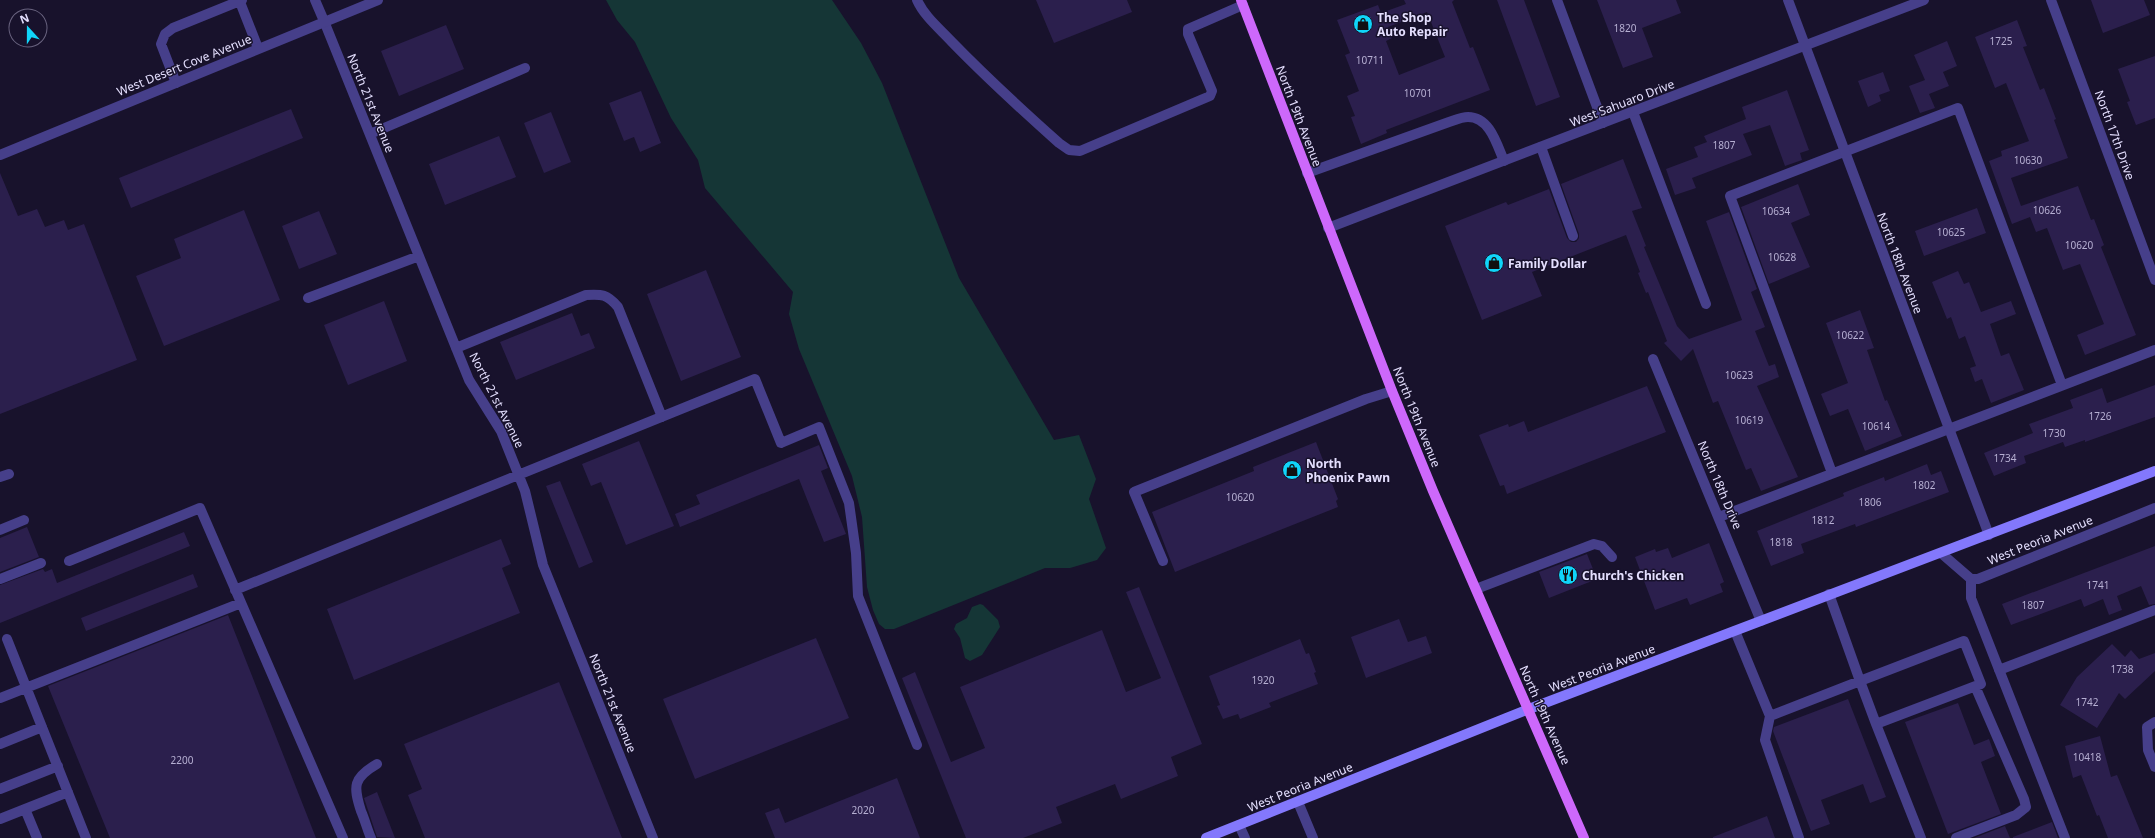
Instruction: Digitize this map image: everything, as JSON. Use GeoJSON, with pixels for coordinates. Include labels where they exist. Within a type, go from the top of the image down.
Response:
{"type":"FeatureCollection","features":[{"type":"Feature","properties":{"kind":"main road","name":"North 19th Avenue"},"geometry":{"type":"LineString","coordinates":[[1242,3],[1392,391],[1584,838]]}},
{"type":"Feature","properties":{"kind":"main road","name":"West Peoria Avenue"},"geometry":{"type":"LineString","coordinates":[[1206,838],[1529,709],[2155,471]]}},
{"type":"Feature","properties":{"kind":"street","name":"North 21st Avenue"},"geometry":{"type":"LineString","coordinates":[[315,0],[469,380],[501,431],[526,491],[544,565],[653,838]]}},
{"type":"Feature","properties":{"kind":"street","name":"West Desert Cove Avenue"},"geometry":{"type":"LineString","coordinates":[[0,155],[378,0]]}},
{"type":"Feature","properties":{"kind":"street"},"geometry":{"type":"LineString","coordinates":[[917,0],[920,7],[934,23],[988,80],[1059,144],[1069,150],[1080,151],[1210,96],[1212,91],[1188,34],[1188,29],[1242,3]]}},
{"type":"Feature","properties":{"kind":"street"},"geometry":{"type":"LineString","coordinates":[[1557,0],[1603,123]]}},
{"type":"Feature","properties":{"kind":"street","name":"North 18th Avenue"},"geometry":{"type":"LineString","coordinates":[[1788,0],[1989,535]]}},
{"type":"Feature","properties":{"kind":"street","name":"West Sahuaro Drive"},"geometry":{"type":"LineString","coordinates":[[1328,228],[1805,47],[1924,0]]}},
{"type":"Feature","properties":{"kind":"street","name":"North 17th Drive"},"geometry":{"type":"LineString","coordinates":[[2051,0],[2155,280]]}},
{"type":"Feature","properties":{"kind":"street"},"geometry":{"type":"LineString","coordinates":[[176,83],[161,44],[165,34],[173,28],[241,1],[258,48]]}},
{"type":"Feature","properties":{"kind":"street"},"geometry":{"type":"LineString","coordinates":[[370,134],[526,68]]}},
{"type":"Feature","properties":{"kind":"street"},"geometry":{"type":"LineString","coordinates":[[1832,473],[1730,196],[1958,108],[2062,385]]}},
{"type":"Feature","properties":{"kind":"street"},"geometry":{"type":"LineString","coordinates":[[1633,112],[1706,304]]}},
{"type":"Feature","properties":{"kind":"street"},"geometry":{"type":"LineString","coordinates":[[1307,173],[1449,122],[1467,117],[1476,119],[1486,126],[1494,136],[1504,161]]}},
{"type":"Feature","properties":{"kind":"street"},"geometry":{"type":"LineString","coordinates":[[1541,147],[1573,236]]}},
{"type":"Feature","properties":{"kind":"street"},"geometry":{"type":"LineString","coordinates":[[308,298],[419,256]]}},
{"type":"Feature","properties":{"kind":"street"},"geometry":{"type":"LineString","coordinates":[[456,348],[586,295],[602,294],[612,300],[618,307],[662,417]]}},
{"type":"Feature","properties":{"kind":"street"},"geometry":{"type":"LineString","coordinates":[[1719,517],[2155,350]]}},
{"type":"Feature","properties":{"kind":"street","name":"North 18th Drive"},"geometry":{"type":"LineString","coordinates":[[1653,359],[1761,621]]}},
{"type":"Feature","properties":{"kind":"street"},"geometry":{"type":"LineString","coordinates":[[235,590],[755,379],[781,442],[819,427],[849,503],[856,553],[858,596],[917,745]]}},
{"type":"Feature","properties":{"kind":"street"},"geometry":{"type":"LineString","coordinates":[[1163,561],[1134,492],[1366,399],[1392,391]]}},
{"type":"Feature","properties":{"kind":"street"},"geometry":{"type":"LineString","coordinates":[[69,561],[200,508],[343,838]]}},
{"type":"Feature","properties":{"kind":"street","name":"West Peoria Avenue"},"geometry":{"type":"LineString","coordinates":[[1971,579],[1978,578],[2155,508]]}},
{"type":"Feature","properties":{"kind":"street"},"geometry":{"type":"LineString","coordinates":[[0,530],[24,520]]}},
{"type":"Feature","properties":{"kind":"street"},"geometry":{"type":"LineString","coordinates":[[1476,589],[1594,544],[1602,546],[1612,556]]}},
{"type":"Feature","properties":{"kind":"street"},"geometry":{"type":"LineString","coordinates":[[1941,553],[1971,579],[1971,598],[2065,838]]}},
{"type":"Feature","properties":{"kind":"street"},"geometry":{"type":"LineString","coordinates":[[0,579],[41,563]]}},
{"type":"Feature","properties":{"kind":"street"},"geometry":{"type":"LineString","coordinates":[[1829,594],[1876,724],[1921,838]]}},
{"type":"Feature","properties":{"kind":"street"},"geometry":{"type":"LineString","coordinates":[[0,698],[241,603]]}},
{"type":"Feature","properties":{"kind":"street"},"geometry":{"type":"LineString","coordinates":[[1999,670],[2155,610]]}},
{"type":"Feature","properties":{"kind":"street"},"geometry":{"type":"LineString","coordinates":[[1735,631],[1770,716],[1765,740],[1799,838]]}},
{"type":"Feature","properties":{"kind":"street"},"geometry":{"type":"LineString","coordinates":[[7,639],[86,838]]}},
{"type":"Feature","properties":{"kind":"street"},"geometry":{"type":"LineString","coordinates":[[1770,716],[1964,641],[1981,684],[1876,724]]}},
{"type":"Feature","properties":{"kind":"street"},"geometry":{"type":"LineString","coordinates":[[1956,838],[2016,814],[2026,807],[2024,799],[1975,686]]}},
{"type":"Feature","properties":{"kind":"street"},"geometry":{"type":"LineString","coordinates":[[2151,724],[2148,750],[2155,767]]}},
{"type":"Feature","properties":{"kind":"street"},"geometry":{"type":"LineString","coordinates":[[0,744],[42,727]]}},
{"type":"Feature","properties":{"kind":"street"},"geometry":{"type":"LineString","coordinates":[[371,838],[356,795],[355,785],[360,776],[377,764]]}},
{"type":"Feature","properties":{"kind":"street"},"geometry":{"type":"LineString","coordinates":[[0,790],[58,766]]}},
{"type":"Feature","properties":{"kind":"street"},"geometry":{"type":"LineString","coordinates":[[0,819],[68,792]]}},
{"type":"Feature","properties":{"kind":"street"},"geometry":{"type":"LineString","coordinates":[[1298,802],[1314,838]]}},
{"type":"Feature","properties":{"kind":"street"},"geometry":{"type":"LineString","coordinates":[[25,809],[37,838]]}},
{"type":"Feature","properties":{"kind":"street"},"geometry":{"type":"LineString","coordinates":[[1240,825],[1245,838]]}},
{"type":"Feature","properties":{"kind":"green space"},"geometry":{"type":"Polygon","coordinates":[[[606,0],[832,0],[861,43],[882,83],[959,278],[1054,440],[1079,435],[1096,479],[1089,499],[1106,548],[1097,560],[1070,568],[1045,568],[894,629],[885,629],[879,624],[873,610],[867,587],[862,517],[852,476],[799,349],[789,314],[793,292],[705,188],[698,160],[671,118],[635,42],[617,20],[606,0]]]}},
{"type":"Feature","properties":{"kind":"green space"},"geometry":{"type":"Polygon","coordinates":[[[980,604],[983,605],[998,620],[1000,627],[982,655],[970,661],[965,658],[960,638],[954,629],[956,624],[967,618],[972,607],[980,604]]]}},
{"type":"Feature","properties":{"kind":"building"},"geometry":{"type":"Polygon","coordinates":[[[1036,0],[1127,0],[1132,12],[1054,43],[1036,0]]]}},
{"type":"Feature","properties":{"kind":"building"},"geometry":{"type":"Polygon","coordinates":[[[1404,0],[1454,0],[1452,2],[1470,48],[1473,47],[1490,90],[1386,130],[1387,133],[1361,144],[1351,117],[1355,116],[1347,96],[1359,91],[1345,55],[1350,53],[1337,20],[1378,5],[1381,13],[1406,4],[1404,0]],[[1427,12],[1388,27],[1392,38],[1386,41],[1399,75],[1445,57],[1427,12]]]}},
{"type":"Feature","properties":{"kind":"building"},"geometry":{"type":"Polygon","coordinates":[[[1497,0],[1524,0],[1560,97],[1536,106],[1497,0]]]}},
{"type":"Feature","properties":{"kind":"building"},"geometry":{"type":"Polygon","coordinates":[[[1597,0],[1676,0],[1681,13],[1642,28],[1653,57],[1623,68],[1597,0]]]}},
{"type":"Feature","properties":{"kind":"building"},"geometry":{"type":"Polygon","coordinates":[[[2091,0],[2144,0],[2150,15],[2103,33],[2091,0]]]}},
{"type":"Feature","properties":{"kind":"building"},"geometry":{"type":"Polygon","coordinates":[[[2017,20],[2027,46],[2023,47],[2040,90],[2044,88],[2056,119],[2054,120],[2068,158],[2011,178],[2021,206],[2078,186],[2091,220],[2094,219],[2104,245],[2101,247],[2136,335],[2085,355],[2077,335],[2104,324],[2080,264],[2063,270],[2047,228],[2036,232],[2030,217],[2012,224],[1989,161],[2002,156],[2001,151],[2029,141],[2006,83],[1995,88],[1975,37],[2017,20]]]}},
{"type":"Feature","properties":{"kind":"building"},"geometry":{"type":"Polygon","coordinates":[[[446,25],[464,69],[399,96],[381,51],[446,25]]]}},
{"type":"Feature","properties":{"kind":"building"},"geometry":{"type":"Polygon","coordinates":[[[1947,41],[1957,66],[1943,72],[1949,86],[1929,94],[1935,108],[1920,113],[1909,86],[1925,80],[1914,55],[1947,41]]]}},
{"type":"Feature","properties":{"kind":"building"},"geometry":{"type":"Polygon","coordinates":[[[2155,56],[2155,118],[2136,125],[2127,102],[2130,101],[2118,69],[2155,56]]]}},
{"type":"Feature","properties":{"kind":"building"},"geometry":{"type":"Polygon","coordinates":[[[1883,72],[1890,91],[1879,95],[1881,101],[1868,107],[1858,81],[1883,72]]]}},
{"type":"Feature","properties":{"kind":"building"},"geometry":{"type":"Polygon","coordinates":[[[1787,90],[1809,150],[1800,153],[1802,160],[1785,166],[1770,125],[1743,134],[1752,155],[1692,178],[1696,188],[1675,195],[1666,169],[1698,157],[1694,147],[1707,142],[1704,136],[1746,119],[1742,107],[1787,90]]]}},
{"type":"Feature","properties":{"kind":"building"},"geometry":{"type":"Polygon","coordinates":[[[641,91],[661,143],[640,152],[634,137],[624,141],[609,103],[641,91]]]}},
{"type":"Feature","properties":{"kind":"building"},"geometry":{"type":"Polygon","coordinates":[[[291,109],[303,138],[131,208],[119,178],[291,109]]]}},
{"type":"Feature","properties":{"kind":"building"},"geometry":{"type":"Polygon","coordinates":[[[551,112],[571,162],[544,173],[524,123],[551,112]]]}},
{"type":"Feature","properties":{"kind":"building"},"geometry":{"type":"Polygon","coordinates":[[[499,136],[516,177],[445,205],[429,164],[499,136]]]}},
{"type":"Feature","properties":{"kind":"building"},"geometry":{"type":"Polygon","coordinates":[[[1623,159],[1642,208],[1632,211],[1646,246],[1644,247],[1677,326],[1689,339],[1742,320],[1706,221],[1729,212],[1757,289],[1751,292],[1765,327],[1755,331],[1769,366],[1775,364],[1779,377],[1757,386],[1798,477],[1761,491],[1751,468],[1746,470],[1718,401],[1713,403],[1693,349],[1681,361],[1664,343],[1667,341],[1648,292],[1646,293],[1638,273],[1640,272],[1626,235],[1532,272],[1542,296],[1482,320],[1445,226],[1506,202],[1508,205],[1549,189],[1567,238],[1571,242],[1576,242],[1579,238],[1579,234],[1561,184],[1623,159]]]}},
{"type":"Feature","properties":{"kind":"building"},"geometry":{"type":"Polygon","coordinates":[[[0,173],[18,216],[37,209],[45,227],[64,220],[68,230],[84,224],[137,360],[0,414],[0,173]]]}},
{"type":"Feature","properties":{"kind":"building"},"geometry":{"type":"Polygon","coordinates":[[[1798,184],[1810,215],[1791,223],[1810,267],[1769,284],[1741,207],[1798,184]]]}},
{"type":"Feature","properties":{"kind":"building"},"geometry":{"type":"Polygon","coordinates":[[[1977,208],[1986,233],[1924,256],[1915,231],[1977,208]]]}},
{"type":"Feature","properties":{"kind":"building"},"geometry":{"type":"Polygon","coordinates":[[[244,210],[280,300],[164,346],[136,276],[181,258],[174,239],[244,210]]]}},
{"type":"Feature","properties":{"kind":"building"},"geometry":{"type":"Polygon","coordinates":[[[319,211],[337,254],[299,269],[282,226],[319,211]]]}},
{"type":"Feature","properties":{"kind":"building"},"geometry":{"type":"Polygon","coordinates":[[[706,270],[741,357],[681,381],[647,294],[706,270]]]}},
{"type":"Feature","properties":{"kind":"building"},"geometry":{"type":"Polygon","coordinates":[[[1958,271],[1964,284],[1969,282],[1981,312],[2011,301],[2016,314],[1990,324],[2001,356],[2009,353],[2024,390],[1991,403],[1982,379],[1975,382],[1970,368],[1976,366],[1965,336],[1959,339],[1951,317],[1947,319],[1932,282],[1958,271]]]}},
{"type":"Feature","properties":{"kind":"building"},"geometry":{"type":"Polygon","coordinates":[[[384,301],[407,361],[348,385],[324,325],[384,301]]]}},
{"type":"Feature","properties":{"kind":"building"},"geometry":{"type":"Polygon","coordinates":[[[1860,310],[1874,348],[1867,350],[1885,401],[1887,400],[1902,436],[1865,451],[1848,409],[1830,416],[1821,394],[1848,383],[1826,323],[1860,310]]]}},
{"type":"Feature","properties":{"kind":"building"},"geometry":{"type":"Polygon","coordinates":[[[572,313],[581,336],[589,333],[595,348],[516,380],[500,342],[572,313]]]}},
{"type":"Feature","properties":{"kind":"building"},"geometry":{"type":"Polygon","coordinates":[[[2155,385],[2155,417],[2085,442],[2085,440],[2065,447],[2063,442],[2024,456],[2026,463],[1994,476],[1984,453],[2033,433],[2029,424],[2073,408],[2070,400],[2102,388],[2107,403],[2155,385]]]}},
{"type":"Feature","properties":{"kind":"building"},"geometry":{"type":"Polygon","coordinates":[[[1647,386],[1666,432],[1507,494],[1504,485],[1500,486],[1479,435],[1508,424],[1509,427],[1524,421],[1528,432],[1647,386]]]}},
{"type":"Feature","properties":{"kind":"building"},"geometry":{"type":"Polygon","coordinates":[[[639,441],[674,526],[626,545],[601,482],[591,486],[582,464],[639,441]]]}},
{"type":"Feature","properties":{"kind":"building"},"geometry":{"type":"Polygon","coordinates":[[[1316,442],[1338,499],[1336,501],[1338,507],[1175,572],[1152,512],[1254,471],[1253,467],[1316,442]]]}},
{"type":"Feature","properties":{"kind":"building"},"geometry":{"type":"Polygon","coordinates":[[[819,445],[828,468],[821,471],[846,534],[824,542],[799,479],[680,527],[675,514],[700,504],[696,495],[819,445]]]}},
{"type":"Feature","properties":{"kind":"building"},"geometry":{"type":"Polygon","coordinates":[[[1927,464],[1931,475],[1941,471],[1949,492],[1856,527],[1855,524],[1801,544],[1804,553],[1771,566],[1757,531],[1844,496],[1843,493],[1884,477],[1885,481],[1927,464]]]}},
{"type":"Feature","properties":{"kind":"building"},"geometry":{"type":"Polygon","coordinates":[[[560,481],[593,562],[579,568],[546,486],[560,481]]]}},
{"type":"Feature","properties":{"kind":"building"},"geometry":{"type":"Polygon","coordinates":[[[27,527],[39,557],[0,572],[0,538],[27,527]]]}},
{"type":"Feature","properties":{"kind":"building"},"geometry":{"type":"Polygon","coordinates":[[[184,532],[190,546],[0,623],[0,585],[43,569],[45,572],[52,569],[57,583],[184,532]]]}},
{"type":"Feature","properties":{"kind":"building"},"geometry":{"type":"Polygon","coordinates":[[[501,539],[511,564],[502,568],[520,613],[354,680],[327,609],[501,539]]]}},
{"type":"Feature","properties":{"kind":"building"},"geometry":{"type":"Polygon","coordinates":[[[1709,543],[1724,582],[1720,584],[1723,592],[1690,605],[1687,598],[1655,610],[1635,557],[1655,549],[1656,552],[1668,548],[1672,558],[1709,543]]]}},
{"type":"Feature","properties":{"kind":"building"},"geometry":{"type":"Polygon","coordinates":[[[2155,546],[2155,604],[2149,605],[2141,586],[2117,596],[2122,610],[2109,615],[2103,599],[2084,607],[2081,599],[2011,625],[2002,604],[2155,546]]]}},
{"type":"Feature","properties":{"kind":"building","name":"Church's Chicken"},"geometry":{"type":"Polygon","coordinates":[[[1587,554],[1597,579],[1549,598],[1539,572],[1587,554]]]}},
{"type":"Feature","properties":{"kind":"building"},"geometry":{"type":"Polygon","coordinates":[[[193,574],[198,587],[86,631],[81,618],[193,574]]]}},
{"type":"Feature","properties":{"kind":"building"},"geometry":{"type":"Polygon","coordinates":[[[1139,587],[1202,744],[1171,757],[1178,776],[1121,799],[1115,784],[1056,807],[1062,823],[1023,838],[966,838],[902,678],[915,672],[951,762],[985,748],[960,687],[1102,630],[1126,692],[1161,678],[1126,592],[1139,587]]]}},
{"type":"Feature","properties":{"kind":"building"},"geometry":{"type":"Polygon","coordinates":[[[228,615],[316,838],[110,838],[48,686],[228,615]]]}},
{"type":"Feature","properties":{"kind":"building"},"geometry":{"type":"Polygon","coordinates":[[[1399,619],[1408,642],[1426,636],[1432,653],[1366,678],[1351,637],[1399,619]]]}},
{"type":"Feature","properties":{"kind":"building"},"geometry":{"type":"Polygon","coordinates":[[[816,638],[849,718],[695,779],[663,699],[816,638]]]}},
{"type":"Feature","properties":{"kind":"building"},"geometry":{"type":"Polygon","coordinates":[[[1300,639],[1306,654],[1309,653],[1316,672],[1314,673],[1318,684],[1269,703],[1271,707],[1240,719],[1238,714],[1223,719],[1217,706],[1220,705],[1209,676],[1300,639]]]}},
{"type":"Feature","properties":{"kind":"building"},"geometry":{"type":"Polygon","coordinates":[[[2112,644],[2125,657],[2131,650],[2139,659],[2155,653],[2155,671],[2125,699],[2119,693],[2097,728],[2060,705],[2077,677],[2112,644]]]}},
{"type":"Feature","properties":{"kind":"building"},"geometry":{"type":"Polygon","coordinates":[[[559,682],[622,838],[425,838],[408,795],[422,789],[404,744],[559,682]]]}},
{"type":"Feature","properties":{"kind":"building"},"geometry":{"type":"Polygon","coordinates":[[[1848,699],[1886,797],[1870,803],[1863,784],[1821,800],[1830,824],[1811,831],[1773,731],[1774,727],[1848,699]]]}},
{"type":"Feature","properties":{"kind":"building"},"geometry":{"type":"Polygon","coordinates":[[[1958,703],[1974,745],[1989,739],[1995,756],[1981,762],[2001,814],[1948,834],[1905,722],[1958,703]]]}},
{"type":"Feature","properties":{"kind":"building"},"geometry":{"type":"Polygon","coordinates":[[[2100,736],[2111,777],[2117,775],[2143,838],[2108,838],[2099,815],[2097,816],[2081,775],[2073,778],[2065,746],[2100,736]]]}},
{"type":"Feature","properties":{"kind":"building"},"geometry":{"type":"Polygon","coordinates":[[[897,778],[920,838],[775,838],[765,813],[779,808],[785,823],[897,778]]]}},
{"type":"Feature","properties":{"kind":"building"},"geometry":{"type":"Polygon","coordinates":[[[377,792],[395,838],[377,837],[364,798],[377,792]]]}},
{"type":"Feature","properties":{"kind":"building"},"geometry":{"type":"Polygon","coordinates":[[[1767,816],[1775,838],[1713,838],[1713,837],[1767,816]]]}},
{"type":"Feature","properties":{"kind":"building"},"geometry":{"type":"Polygon","coordinates":[[[2052,822],[2058,838],[2013,838],[2013,837],[2052,822]]]}},
{"type":"Feature","properties":{"kind":"building"},"geometry":{"type":"Polygon","coordinates":[[[2005,826],[2010,838],[1974,838],[2005,826]]]}},
{"type":"Feature","properties":{"kind":"place","name":"The Shop Auto Repair"},"geometry":{"type":"Point","coordinates":[1363,24]}},
{"type":"Feature","properties":{"kind":"place","name":"Family Dollar"},"geometry":{"type":"Point","coordinates":[1494,263]}},
{"type":"Feature","properties":{"kind":"place","name":"North Phoenix Pawn"},"geometry":{"type":"Point","coordinates":[1292,470]}},
{"type":"Feature","properties":{"kind":"place","name":"Church's Chicken"},"geometry":{"type":"Point","coordinates":[1568,575]}}]}
